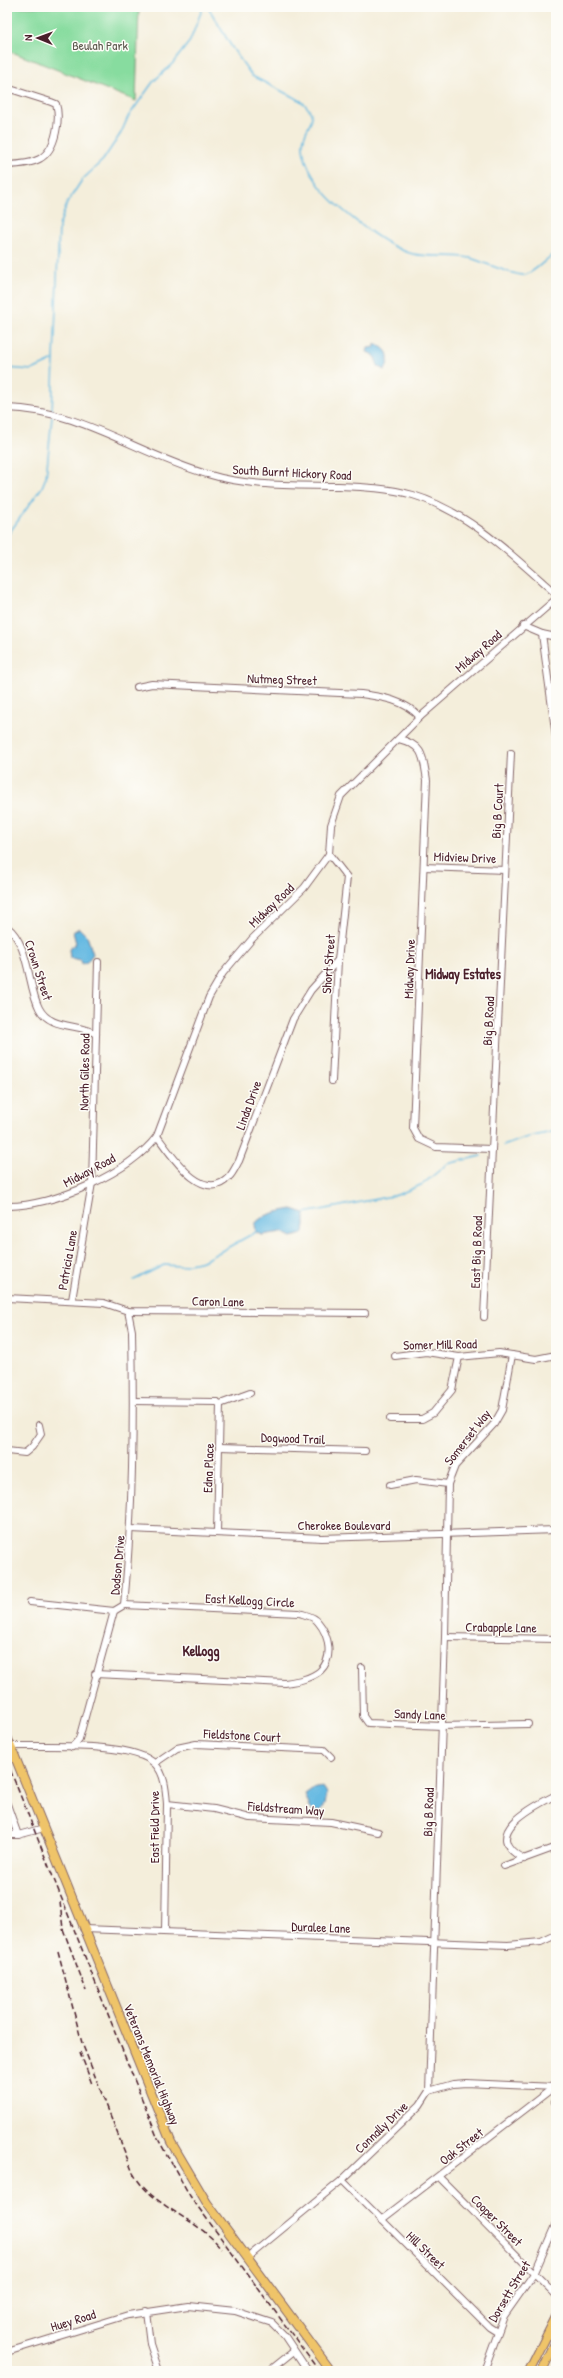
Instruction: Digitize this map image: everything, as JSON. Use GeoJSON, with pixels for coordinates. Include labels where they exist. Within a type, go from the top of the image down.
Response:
{"type":"FeatureCollection","features":[{"type":"Feature","properties":{"kind":"main road","name":"Veterans Memorial Highway"},"geometry":{"type":"LineString","coordinates":[[7,1737],[171,2142],[207,2203],[331,2371]]}},
{"type":"Feature","properties":{"kind":"main road"},"geometry":{"type":"LineString","coordinates":[[528,2371],[556,2316]]}},
{"type":"Feature","properties":{"kind":"main road"},"geometry":{"type":"LineString","coordinates":[[542,2371],[556,2341]]}},
{"type":"Feature","properties":{"kind":"street"},"geometry":{"type":"LineString","coordinates":[[7,88],[56,104],[58,110],[54,144],[49,153],[33,163],[7,164]]}},
{"type":"Feature","properties":{"kind":"street","name":"South Burnt Hickory Road"},"geometry":{"type":"LineString","coordinates":[[7,408],[56,415],[177,464],[221,479],[270,485],[373,488],[413,495],[449,510],[466,520],[519,561],[556,594]]}},
{"type":"Feature","properties":{"kind":"street","name":"Midway Road"},"geometry":{"type":"LineString","coordinates":[[7,1206],[38,1204],[73,1192],[92,1183],[134,1158],[152,1144],[157,1136],[209,997],[223,973],[252,939],[304,888],[329,854],[331,825],[341,796],[420,717],[523,626],[556,599]]}},
{"type":"Feature","properties":{"kind":"street"},"geometry":{"type":"LineString","coordinates":[[523,626],[542,634],[556,637]]}},
{"type":"Feature","properties":{"kind":"street"},"geometry":{"type":"LineString","coordinates":[[542,634],[556,736]]}},
{"type":"Feature","properties":{"kind":"street","name":"Nutmeg Street"},"geometry":{"type":"LineString","coordinates":[[137,687],[152,684],[361,694],[394,700],[413,709],[420,717]]}},
{"type":"Feature","properties":{"kind":"street","name":"Midway Drive"},"geometry":{"type":"LineString","coordinates":[[399,739],[413,742],[424,759],[427,780],[413,1128],[419,1140],[436,1147],[491,1149]]}},
{"type":"Feature","properties":{"kind":"street","name":"Big B Court"},"geometry":{"type":"LineString","coordinates":[[505,870],[511,753]]}},
{"type":"Feature","properties":{"kind":"street","name":"Short Street"},"geometry":{"type":"LineString","coordinates":[[329,854],[346,876],[338,960],[332,1081]]}},
{"type":"Feature","properties":{"kind":"street","name":"Midview Drive"},"geometry":{"type":"LineString","coordinates":[[424,867],[505,870]]}},
{"type":"Feature","properties":{"kind":"street","name":"Big B Road"},"geometry":{"type":"LineString","coordinates":[[491,1149],[500,1019],[505,870]]}},
{"type":"Feature","properties":{"kind":"street","name":"Crown Street"},"geometry":{"type":"LineString","coordinates":[[7,928],[14,933],[22,952],[29,971],[39,1009],[49,1019],[62,1025],[90,1031],[96,1034]]}},
{"type":"Feature","properties":{"kind":"street","name":"Linda Drive"},"geometry":{"type":"LineString","coordinates":[[157,1136],[198,1183],[208,1187],[219,1184],[229,1177],[239,1161],[293,1019],[311,990],[338,960]]}},
{"type":"Feature","properties":{"kind":"street","name":"North Giles Road"},"geometry":{"type":"LineString","coordinates":[[92,1183],[98,962]]}},
{"type":"Feature","properties":{"kind":"street","name":"East Big B Road"},"geometry":{"type":"LineString","coordinates":[[484,1317],[491,1149]]}},
{"type":"Feature","properties":{"kind":"street","name":"Patricia Lane"},"geometry":{"type":"LineString","coordinates":[[7,1298],[72,1300],[92,1183]]}},
{"type":"Feature","properties":{"kind":"street","name":"Caron Lane"},"geometry":{"type":"LineString","coordinates":[[72,1300],[104,1303],[128,1311],[365,1313]]}},
{"type":"Feature","properties":{"kind":"street","name":"Dodson Drive"},"geometry":{"type":"LineString","coordinates":[[72,1747],[79,1739],[114,1610],[124,1605],[131,1529],[133,1401],[132,1331],[128,1311]]}},
{"type":"Feature","properties":{"kind":"street","name":"Somer Mill Road"},"geometry":{"type":"LineString","coordinates":[[395,1356],[426,1352],[458,1357],[499,1352],[536,1359],[556,1355]]}},
{"type":"Feature","properties":{"kind":"street","name":"Somerset Way"},"geometry":{"type":"LineString","coordinates":[[448,1533],[448,1484],[455,1466],[494,1424],[502,1410],[512,1355]]}},
{"type":"Feature","properties":{"kind":"street"},"geometry":{"type":"LineString","coordinates":[[390,1419],[422,1419],[433,1413],[452,1390],[458,1357]]}},
{"type":"Feature","properties":{"kind":"street"},"geometry":{"type":"LineString","coordinates":[[133,1401],[217,1402],[220,1404],[250,1392]]}},
{"type":"Feature","properties":{"kind":"street","name":"Edna Place"},"geometry":{"type":"LineString","coordinates":[[217,1532],[220,1404]]}},
{"type":"Feature","properties":{"kind":"street"},"geometry":{"type":"LineString","coordinates":[[7,1451],[25,1452],[32,1447],[41,1434],[39,1425]]}},
{"type":"Feature","properties":{"kind":"street","name":"Dogwood Trail"},"geometry":{"type":"LineString","coordinates":[[220,1447],[365,1451]]}},
{"type":"Feature","properties":{"kind":"street"},"geometry":{"type":"LineString","coordinates":[[390,1484],[416,1480],[448,1484]]}},
{"type":"Feature","properties":{"kind":"street","name":"Cherokee Boulevard"},"geometry":{"type":"LineString","coordinates":[[131,1529],[322,1538],[387,1537],[448,1533],[556,1530]]}},
{"type":"Feature","properties":{"kind":"street","name":"Big B Road"},"geometry":{"type":"LineString","coordinates":[[428,2091],[448,1533]]}},
{"type":"Feature","properties":{"kind":"street"},"geometry":{"type":"LineString","coordinates":[[30,1602],[114,1610]]}},
{"type":"Feature","properties":{"kind":"street","name":"East Kellogg Circle"},"geometry":{"type":"LineString","coordinates":[[96,1674],[285,1683],[308,1678],[320,1671],[329,1656],[328,1644],[318,1622],[312,1617],[298,1613],[124,1605]]}},
{"type":"Feature","properties":{"kind":"street","name":"Crabapple Lane"},"geometry":{"type":"LineString","coordinates":[[445,1637],[556,1639]]}},
{"type":"Feature","properties":{"kind":"street","name":"Sandy Lane"},"geometry":{"type":"LineString","coordinates":[[362,1668],[363,1716],[368,1723],[442,1726],[528,1724]]}},
{"type":"Feature","properties":{"kind":"street","name":"Fieldstone Court"},"geometry":{"type":"LineString","coordinates":[[155,1763],[177,1748],[196,1744],[324,1750],[331,1757]]}},
{"type":"Feature","properties":{"kind":"street"},"geometry":{"type":"LineString","coordinates":[[11,1746],[128,1750],[155,1763]]}},
{"type":"Feature","properties":{"kind":"street","name":"East Field Drive"},"geometry":{"type":"LineString","coordinates":[[155,1763],[166,1787],[168,1804],[165,1932]]}},
{"type":"Feature","properties":{"kind":"street"},"geometry":{"type":"LineString","coordinates":[[524,1859],[512,1852],[508,1846],[506,1840],[508,1830],[514,1821],[556,1795]]}},
{"type":"Feature","properties":{"kind":"street"},"geometry":{"type":"LineString","coordinates":[[7,1804],[18,1835]]}},
{"type":"Feature","properties":{"kind":"street","name":"Fieldstream Way"},"geometry":{"type":"LineString","coordinates":[[168,1804],[214,1809],[250,1818],[331,1822],[378,1832]]}},
{"type":"Feature","properties":{"kind":"street"},"geometry":{"type":"LineString","coordinates":[[7,1835],[18,1835],[44,1828]]}},
{"type":"Feature","properties":{"kind":"street"},"geometry":{"type":"LineString","coordinates":[[504,1866],[556,1847]]}},
{"type":"Feature","properties":{"kind":"street","name":"Duralee Lane"},"geometry":{"type":"LineString","coordinates":[[84,1929],[434,1943],[524,1944],[541,1942],[556,1935]]}},
{"type":"Feature","properties":{"kind":"street"},"geometry":{"type":"LineString","coordinates":[[428,2091],[453,2084],[466,2083],[555,2087]]}},
{"type":"Feature","properties":{"kind":"street","name":"Oak Street"},"geometry":{"type":"LineString","coordinates":[[381,2220],[555,2087]]}},
{"type":"Feature","properties":{"kind":"street","name":"Connally Drive"},"geometry":{"type":"LineString","coordinates":[[247,2258],[342,2180],[420,2105],[428,2091]]}},
{"type":"Feature","properties":{"kind":"street","name":"Cooper Street"},"geometry":{"type":"LineString","coordinates":[[439,2177],[556,2294]]}},
{"type":"Feature","properties":{"kind":"street","name":"Hill Street"},"geometry":{"type":"LineString","coordinates":[[342,2180],[489,2327],[497,2332]]}},
{"type":"Feature","properties":{"kind":"street","name":"Dorsett Street"},"geometry":{"type":"LineString","coordinates":[[484,2371],[497,2332],[514,2300],[535,2272],[556,2222]]}},
{"type":"Feature","properties":{"kind":"street","name":"Huey Road"},"geometry":{"type":"LineString","coordinates":[[7,2352],[146,2311],[188,2306],[242,2313],[272,2323],[284,2335],[308,2371]]}},
{"type":"Feature","properties":{"kind":"street"},"geometry":{"type":"LineString","coordinates":[[146,2311],[150,2344],[159,2371]]}},
{"type":"Feature","properties":{"kind":"street"},"geometry":{"type":"LineString","coordinates":[[269,2371],[294,2351]]}},
{"type":"Feature","properties":{"kind":"green space","name":"Beulah Park"},"geometry":{"type":"Polygon","coordinates":[[[7,7],[139,7],[136,101],[7,50],[7,7]]]}},
{"type":"Feature","properties":{"kind":"water"},"geometry":{"type":"Polygon","coordinates":[[[375,344],[383,348],[388,354],[388,361],[385,370],[378,366],[374,355],[367,352],[368,348],[375,347],[375,344]]]}},
{"type":"Feature","properties":{"kind":"water"},"geometry":{"type":"Polygon","coordinates":[[[79,928],[87,936],[93,954],[87,962],[82,964],[81,960],[70,958],[69,949],[76,943],[73,932],[79,928]]]}},
{"type":"Feature","properties":{"kind":"water"},"geometry":{"type":"Polygon","coordinates":[[[292,1209],[305,1213],[305,1226],[302,1234],[292,1237],[282,1232],[262,1235],[256,1232],[255,1224],[262,1218],[292,1209]]]}},
{"type":"Feature","properties":{"kind":"water"},"geometry":{"type":"Polygon","coordinates":[[[323,1787],[327,1793],[325,1805],[320,1811],[313,1811],[310,1808],[305,1794],[312,1789],[323,1787]]]}},
{"type":"Feature","properties":{"kind":"waterway"},"geometry":{"type":"LineString","coordinates":[[52,413],[59,226],[67,203],[82,180],[103,160],[121,133],[128,117],[153,82],[173,63],[190,41],[203,7]]}},
{"type":"Feature","properties":{"kind":"waterway"},"geometry":{"type":"LineString","coordinates":[[208,7],[233,49],[252,76],[301,101],[307,107],[312,117],[304,136],[303,143],[306,161],[314,177],[331,199],[358,223],[388,243],[413,254],[470,258],[521,275],[525,275],[533,271],[556,252]]}},
{"type":"Feature","properties":{"kind":"waterway"},"geometry":{"type":"LineString","coordinates":[[7,368],[32,370],[54,360]]}},
{"type":"Feature","properties":{"kind":"waterway"},"geometry":{"type":"LineString","coordinates":[[7,536],[42,487],[46,477],[52,417]]}},
{"type":"Feature","properties":{"kind":"waterway"},"geometry":{"type":"LineString","coordinates":[[503,1146],[525,1138],[556,1131]]}},
{"type":"Feature","properties":{"kind":"waterway"},"geometry":{"type":"LineString","coordinates":[[305,1213],[397,1195],[423,1184],[447,1164],[481,1156]]}},
{"type":"Feature","properties":{"kind":"waterway"},"geometry":{"type":"LineString","coordinates":[[134,1280],[164,1265],[181,1266],[203,1261],[256,1232]]}},
{"type":"Feature","properties":{"kind":"railway"},"geometry":{"type":"LineString","coordinates":[[7,1762],[158,2139],[190,2196],[319,2371]]}},
{"type":"Feature","properties":{"kind":"railway"},"geometry":{"type":"LineString","coordinates":[[60,1902],[63,1929],[86,1990]]}},
{"type":"Feature","properties":{"kind":"railway"},"geometry":{"type":"LineString","coordinates":[[58,1951],[82,2043],[133,2173],[141,2185],[152,2195],[200,2228],[221,2248]]}},
{"type":"Feature","properties":{"kind":"railway"},"geometry":{"type":"LineString","coordinates":[[80,2052],[92,2084]]}},
{"type":"Feature","properties":{"kind":"district","name":"Midway Estates"},"geometry":{"type":"Point","coordinates":[463,974]}},
{"type":"Feature","properties":{"kind":"district","name":"Kellogg"},"geometry":{"type":"Point","coordinates":[201,1651]}}]}
